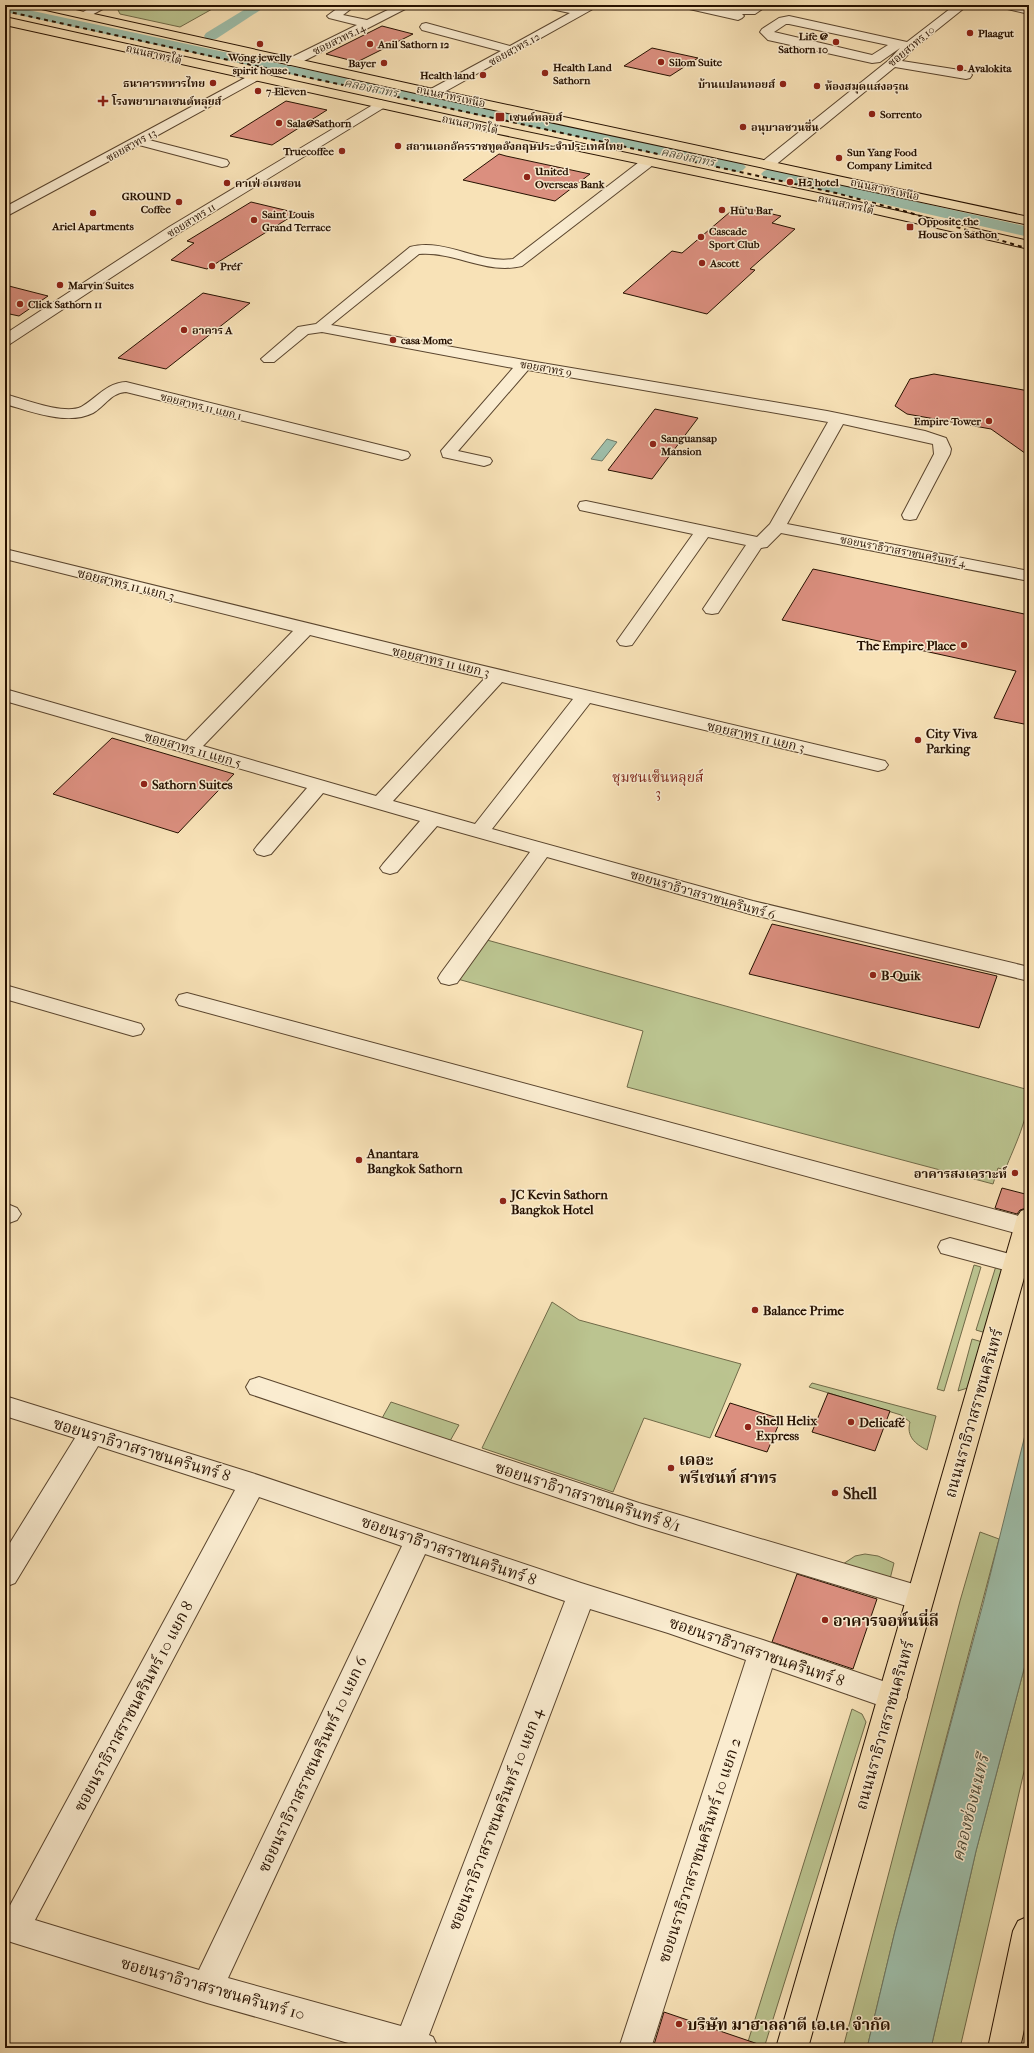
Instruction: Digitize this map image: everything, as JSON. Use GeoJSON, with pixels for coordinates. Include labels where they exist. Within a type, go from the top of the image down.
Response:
{"type":"FeatureCollection","features":[{"type":"Feature","properties":{"kind":"main road","name":"ถนนสาทรเหนือ"},"geometry":{"type":"LineString","coordinates":[[37,5],[433,93],[1029,221]]}},
{"type":"Feature","properties":{"kind":"main road","name":"ถนนสาทรใต้"},"geometry":{"type":"LineString","coordinates":[[5,21],[1029,245]]}},
{"type":"Feature","properties":{"kind":"main road"},"geometry":{"type":"LineString","coordinates":[[712,175],[734,174],[742,170],[746,166],[736,157]]}},
{"type":"Feature","properties":{"kind":"main road"},"geometry":{"type":"LineString","coordinates":[[768,164],[760,171],[759,179],[772,188]]}},
{"type":"Feature","properties":{"kind":"main road","name":"ถนนนราธิวาสราชนครินทร์"},"geometry":{"type":"LineString","coordinates":[[792,2048],[1028,1222]]}},
{"type":"Feature","properties":{"kind":"main road"},"geometry":{"type":"LineString","coordinates":[[1004,2048],[1029,1931]]}},
{"type":"Feature","properties":{"kind":"street"},"geometry":{"type":"LineString","coordinates":[[84,15],[104,5]]}},
{"type":"Feature","properties":{"kind":"street"},"geometry":{"type":"LineString","coordinates":[[350,5],[333,16],[368,24]]}},
{"type":"Feature","properties":{"kind":"street","name":"ซอยสาทร 14"},"geometry":{"type":"LineString","coordinates":[[292,62],[407,5]]}},
{"type":"Feature","properties":{"kind":"street"},"geometry":{"type":"LineString","coordinates":[[545,5],[581,12]]}},
{"type":"Feature","properties":{"kind":"street","name":"ซอยสาทร 12"},"geometry":{"type":"LineString","coordinates":[[433,93],[594,5]]}},
{"type":"Feature","properties":{"kind":"street"},"geometry":{"type":"LineString","coordinates":[[685,5],[738,16]]}},
{"type":"Feature","properties":{"kind":"street"},"geometry":{"type":"LineString","coordinates":[[714,5],[751,12],[762,5]]}},
{"type":"Feature","properties":{"kind":"street","name":"ซอยสาทร 10"},"geometry":{"type":"LineString","coordinates":[[768,164],[893,63],[903,45],[962,5]]}},
{"type":"Feature","properties":{"kind":"street"},"geometry":{"type":"LineString","coordinates":[[1003,5],[1029,10]]}},
{"type":"Feature","properties":{"kind":"street"},"geometry":{"type":"LineString","coordinates":[[789,20],[903,45],[874,59],[772,37],[766,32],[783,21],[789,20]]}},
{"type":"Feature","properties":{"kind":"street"},"geometry":{"type":"LineString","coordinates":[[426,27],[512,50]]}},
{"type":"Feature","properties":{"kind":"street"},"geometry":{"type":"LineString","coordinates":[[893,63],[966,75]]}},
{"type":"Feature","properties":{"kind":"street","name":"ซอยสาทร 13"},"geometry":{"type":"LineString","coordinates":[[5,213],[256,76]]}},
{"type":"Feature","properties":{"kind":"street","name":"ซอยสาทร 11"},"geometry":{"type":"LineString","coordinates":[[5,341],[174,230],[381,104]]}},
{"type":"Feature","properties":{"kind":"street"},"geometry":{"type":"LineString","coordinates":[[139,141],[222,163]]}},
{"type":"Feature","properties":{"kind":"street"},"geometry":{"type":"LineString","coordinates":[[323,327],[324,322],[415,250],[430,249],[494,264],[508,265],[517,263],[648,162]]}},
{"type":"Feature","properties":{"kind":"street","name":"ซอยสาทร 9"},"geometry":{"type":"LineString","coordinates":[[269,359],[303,330],[323,327],[524,365],[827,416],[834,419],[848,420],[924,436],[940,441],[943,449],[942,454],[910,515]]}},
{"type":"Feature","properties":{"kind":"street"},"geometry":{"type":"LineString","coordinates":[[484,461],[454,456],[449,454],[449,451],[524,365]]}},
{"type":"Feature","properties":{"kind":"street","name":"ซอยสาทร 11 แยก 1"},"geometry":{"type":"LineString","coordinates":[[5,399],[35,407],[80,413],[90,408],[117,387],[126,387],[402,455]]}},
{"type":"Feature","properties":{"kind":"street"},"geometry":{"type":"LineString","coordinates":[[586,506],[704,530],[756,543],[764,541],[777,527],[835,427],[834,419]]}},
{"type":"Feature","properties":{"kind":"street","name":"ซอยนราธิวาสราชนครินทร์ 4"},"geometry":{"type":"LineString","coordinates":[[777,527],[1029,576]]}},
{"type":"Feature","properties":{"kind":"street"},"geometry":{"type":"LineString","coordinates":[[626,641],[704,530]]}},
{"type":"Feature","properties":{"kind":"street"},"geometry":{"type":"LineString","coordinates":[[712,609],[756,543]]}},
{"type":"Feature","properties":{"kind":"street","name":"ซอยสาทร 11 แยก 3"},"geometry":{"type":"LineString","coordinates":[[5,554],[306,628],[878,765]]}},
{"type":"Feature","properties":{"kind":"street"},"geometry":{"type":"LineString","coordinates":[[190,748],[306,628]]}},
{"type":"Feature","properties":{"kind":"street"},"geometry":{"type":"LineString","coordinates":[[380,803],[498,674]]}},
{"type":"Feature","properties":{"kind":"street","name":"ซอยสาทร 11 แยก 5"},"geometry":{"type":"LineString","coordinates":[[5,695],[380,803]]}},
{"type":"Feature","properties":{"kind":"street"},"geometry":{"type":"LineString","coordinates":[[479,832],[586,695]]}},
{"type":"Feature","properties":{"kind":"street"},"geometry":{"type":"LineString","coordinates":[[264,850],[320,786]]}},
{"type":"Feature","properties":{"kind":"street","name":"ซอยนราธิวาสราชนครินทร์ 6"},"geometry":{"type":"LineString","coordinates":[[380,803],[479,832],[795,919],[1029,974]]}},
{"type":"Feature","properties":{"kind":"street"},"geometry":{"type":"LineString","coordinates":[[390,868],[434,818]]}},
{"type":"Feature","properties":{"kind":"street"},"geometry":{"type":"LineString","coordinates":[[449,978],[542,849]]}},
{"type":"Feature","properties":{"kind":"street"},"geometry":{"type":"LineString","coordinates":[[5,992],[132,1028]]}},
{"type":"Feature","properties":{"kind":"street"},"geometry":{"type":"LineString","coordinates":[[187,1000],[1028,1222]]}},
{"type":"Feature","properties":{"kind":"street"},"geometry":{"type":"LineString","coordinates":[[950,1246],[1016,1264]]}},
{"type":"Feature","properties":{"kind":"street","name":"ซอยนราธิวาสราชนครินทร์ 8/1"},"geometry":{"type":"LineString","coordinates":[[259,1387],[640,1514],[920,1598]]}},
{"type":"Feature","properties":{"kind":"street","name":"ซอยนราธิวาสราชนครินทร์ 8"},"geometry":{"type":"LineString","coordinates":[[5,1406],[252,1484],[580,1595],[668,1620],[893,1697]]}},
{"type":"Feature","properties":{"kind":"street"},"geometry":{"type":"LineString","coordinates":[[5,1575],[91,1434]]}},
{"type":"Feature","properties":{"kind":"street","name":"ซอยนราธิวาสราชนครินทร์ 10 แยก 8"},"geometry":{"type":"LineString","coordinates":[[9,1927],[252,1484]]}},
{"type":"Feature","properties":{"kind":"street","name":"ซอยนราธิวาสราชนครินทร์ 10 แยก 6"},"geometry":{"type":"LineString","coordinates":[[207,1988],[418,1540]]}},
{"type":"Feature","properties":{"kind":"street","name":"ซอยนราธิวาสราชนครินทร์ 10 แยก 4"},"geometry":{"type":"LineString","coordinates":[[416,2046],[580,1595]]}},
{"type":"Feature","properties":{"kind":"street","name":"ซอยนราธิวาสราชนครินทร์ 10 แยก 2"},"geometry":{"type":"LineString","coordinates":[[635,2048],[763,1652]]}},
{"type":"Feature","properties":{"kind":"street","name":"ซอยนราธิวาสราชนครินทร์ 10"},"geometry":{"type":"LineString","coordinates":[[9,1927],[207,1988],[416,2046]]}},
{"type":"Feature","properties":{"kind":"green space"},"geometry":{"type":"Polygon","coordinates":[[[124,5],[200,5],[214,8],[180,27],[120,14],[118,10],[124,5]]]}},
{"type":"Feature","properties":{"kind":"green space"},"geometry":{"type":"Polygon","coordinates":[[[487,940],[1029,1090],[1027,1111],[1021,1131],[1005,1170],[998,1168],[993,1184],[627,1087],[643,1031],[454,978],[487,940]]]}},
{"type":"Feature","properties":{"kind":"green space"},"geometry":{"type":"Polygon","coordinates":[[[974,1265],[981,1267],[944,1391],[937,1389],[974,1265]]]}},
{"type":"Feature","properties":{"kind":"green space"},"geometry":{"type":"Polygon","coordinates":[[[996,1266],[1006,1269],[986,1333],[976,1330],[996,1266]]]}},
{"type":"Feature","properties":{"kind":"green space"},"geometry":{"type":"Polygon","coordinates":[[[552,1302],[579,1320],[741,1364],[710,1438],[644,1418],[613,1492],[482,1448],[552,1302]]]}},
{"type":"Feature","properties":{"kind":"green space"},"geometry":{"type":"Polygon","coordinates":[[[972,1339],[986,1343],[974,1386],[958,1391],[972,1339]]]}},
{"type":"Feature","properties":{"kind":"green space"},"geometry":{"type":"Polygon","coordinates":[[[812,1383],[936,1416],[927,1450],[912,1439],[909,1431],[910,1422],[901,1415],[809,1387],[812,1383]]]}},
{"type":"Feature","properties":{"kind":"green space"},"geometry":{"type":"Polygon","coordinates":[[[391,1402],[459,1425],[450,1441],[381,1420],[391,1402]]]}},
{"type":"Feature","properties":{"kind":"green space"},"geometry":{"type":"Polygon","coordinates":[[[980,1532],[999,1539],[895,1931],[867,2048],[843,2048],[960,1601],[980,1532]]]}},
{"type":"Feature","properties":{"kind":"green space"},"geometry":{"type":"Polygon","coordinates":[[[865,1554],[878,1556],[894,1563],[890,1579],[843,1564],[855,1556],[865,1554]]]}},
{"type":"Feature","properties":{"kind":"green space"},"geometry":{"type":"Polygon","coordinates":[[[1029,1650],[1029,1750],[960,2048],[931,2048],[976,1851],[1029,1650]]]}},
{"type":"Feature","properties":{"kind":"green space"},"geometry":{"type":"Polygon","coordinates":[[[852,1709],[862,1714],[866,1722],[764,2048],[746,2048],[852,1709]]]}},
{"type":"Feature","properties":{"kind":"water"},"geometry":{"type":"Polygon","coordinates":[[[607,439],[617,442],[602,461],[591,459],[607,439]]]}},
{"type":"Feature","properties":{"kind":"water","name":"คลองช่องนนทรี"},"geometry":{"type":"Polygon","coordinates":[[[1029,1419],[1029,1650],[976,1851],[931,2048],[867,2048],[895,1931],[983,1604],[1029,1419]]]}},
{"type":"Feature","properties":{"kind":"building","name":"Anil Sathorn 12"},"geometry":{"type":"Polygon","coordinates":[[[382,26],[413,34],[357,62],[326,54],[382,26]]]}},
{"type":"Feature","properties":{"kind":"building","name":"Silom Suite"},"geometry":{"type":"Polygon","coordinates":[[[652,48],[698,58],[670,76],[624,66],[652,48]]]}},
{"type":"Feature","properties":{"kind":"building","name":"Sala@Sathorn"},"geometry":{"type":"Polygon","coordinates":[[[286,101],[327,110],[272,145],[230,136],[286,101]]]}},
{"type":"Feature","properties":{"kind":"building","name":"United Overseas Bank"},"geometry":{"type":"Polygon","coordinates":[[[499,154],[590,174],[555,201],[463,180],[499,154]]]}},
{"type":"Feature","properties":{"kind":"building"},"geometry":{"type":"Polygon","coordinates":[[[251,202],[297,213],[207,269],[171,260],[194,243],[187,241],[251,202]]]}},
{"type":"Feature","properties":{"kind":"building","name":"Ascott"},"geometry":{"type":"Polygon","coordinates":[[[737,206],[781,216],[772,223],[795,229],[750,269],[755,270],[707,314],[623,293],[672,251],[682,253],[737,206]]]}},
{"type":"Feature","properties":{"kind":"building","name":"Click Sathorn 11"},"geometry":{"type":"Polygon","coordinates":[[[5,285],[48,296],[19,316],[5,313],[5,285]]]}},
{"type":"Feature","properties":{"kind":"building","name":"อาคาร A"},"geometry":{"type":"Polygon","coordinates":[[[203,293],[250,303],[166,369],[118,358],[203,293]]]}},
{"type":"Feature","properties":{"kind":"building","name":"Empire Tower"},"geometry":{"type":"Polygon","coordinates":[[[934,374],[1029,391],[1029,456],[991,429],[907,414],[895,406],[910,379],[934,374]]]}},
{"type":"Feature","properties":{"kind":"building","name":"Sanguansap Mansion"},"geometry":{"type":"Polygon","coordinates":[[[655,409],[698,418],[652,479],[608,470],[655,409]]]}},
{"type":"Feature","properties":{"kind":"building","name":"The Empire Place"},"geometry":{"type":"Polygon","coordinates":[[[813,569],[1029,615],[1029,725],[994,718],[1016,671],[782,620],[813,569]]]}},
{"type":"Feature","properties":{"kind":"building","name":"Sathorn Suites"},"geometry":{"type":"Polygon","coordinates":[[[112,738],[234,774],[178,833],[53,794],[112,738]]]}},
{"type":"Feature","properties":{"kind":"building","name":"B-Quik"},"geometry":{"type":"Polygon","coordinates":[[[772,924],[997,976],[979,1028],[749,974],[772,924]]]}},
{"type":"Feature","properties":{"kind":"building"},"geometry":{"type":"Polygon","coordinates":[[[1002,1188],[1029,1195],[1029,1207],[1020,1210],[1017,1214],[995,1208],[1002,1188]]]}},
{"type":"Feature","properties":{"kind":"building","name":"Delicafé"},"geometry":{"type":"Polygon","coordinates":[[[828,1393],[890,1411],[875,1451],[812,1432],[828,1393]]]}},
{"type":"Feature","properties":{"kind":"building","name":"Shell Helix Express"},"geometry":{"type":"Polygon","coordinates":[[[730,1403],[781,1419],[767,1452],[715,1436],[730,1403]]]}},
{"type":"Feature","properties":{"kind":"building","name":"อาคารจอห์นนี่ลี"},"geometry":{"type":"Polygon","coordinates":[[[797,1574],[877,1599],[853,1669],[772,1642],[797,1574]]]}},
{"type":"Feature","properties":{"kind":"building","name":"บริษัท มาฮาลลาตี เอ.เค. จำกัด"},"geometry":{"type":"Polygon","coordinates":[[[664,2012],[761,2045],[760,2048],[653,2048],[664,2012]]]}},
{"type":"Feature","properties":{"kind":"waterway"},"geometry":{"type":"LineString","coordinates":[[211,36],[261,5]]}},
{"type":"Feature","properties":{"kind":"waterway","name":"คลองสาทร"},"geometry":{"type":"LineString","coordinates":[[5,8],[738,167]]}},
{"type":"Feature","properties":{"kind":"waterway","name":"คลองสาทร"},"geometry":{"type":"LineString","coordinates":[[769,174],[1029,232]]}},
{"type":"Feature","properties":{"kind":"railway"},"geometry":{"type":"LineString","coordinates":[[5,11],[836,193],[904,211],[1029,249]]}},
{"type":"Feature","properties":{"kind":"place","name":"Plaagut"},"geometry":{"type":"Point","coordinates":[970,33]}},
{"type":"Feature","properties":{"kind":"place","name":"Life @ Sathorn 10"},"geometry":{"type":"Point","coordinates":[836,42]}},
{"type":"Feature","properties":{"kind":"place","name":"Wong jewelly spirit house"},"geometry":{"type":"Point","coordinates":[260,44]}},
{"type":"Feature","properties":{"kind":"place","name":"Anil Sathorn 12"},"geometry":{"type":"Point","coordinates":[370,44]}},
{"type":"Feature","properties":{"kind":"place","name":"Silom Suite"},"geometry":{"type":"Point","coordinates":[661,62]}},
{"type":"Feature","properties":{"kind":"place","name":"Bayer"},"geometry":{"type":"Point","coordinates":[384,63]}},
{"type":"Feature","properties":{"kind":"place","name":"Avalokita"},"geometry":{"type":"Point","coordinates":[960,68]}},
{"type":"Feature","properties":{"kind":"place","name":"Health Land Sathorn"},"geometry":{"type":"Point","coordinates":[545,73]}},
{"type":"Feature","properties":{"kind":"place","name":"Health land"},"geometry":{"type":"Point","coordinates":[483,75]}},
{"type":"Feature","properties":{"kind":"place","name":"ธนาคารทหารไทย"},"geometry":{"type":"Point","coordinates":[213,83]}},
{"type":"Feature","properties":{"kind":"place","name":"บ้านแปลนทอยส์"},"geometry":{"type":"Point","coordinates":[783,84]}},
{"type":"Feature","properties":{"kind":"place","name":"ห้องสมุดแสงอรุณ"},"geometry":{"type":"Point","coordinates":[817,86]}},
{"type":"Feature","properties":{"kind":"place","name":"7-Eleven"},"geometry":{"type":"Point","coordinates":[258,91]}},
{"type":"Feature","properties":{"kind":"place","name":"โรงพยาบาลเซนต์หลุยส์"},"geometry":{"type":"Point","coordinates":[103,101]}},
{"type":"Feature","properties":{"kind":"place","name":"Sorrento"},"geometry":{"type":"Point","coordinates":[872,114]}},
{"type":"Feature","properties":{"kind":"place","name":"เซนต์หลุยส์"},"geometry":{"type":"Point","coordinates":[500,117]}},
{"type":"Feature","properties":{"kind":"place","name":"Sala@Sathorn"},"geometry":{"type":"Point","coordinates":[279,123]}},
{"type":"Feature","properties":{"kind":"place","name":"อนุบาลชวนชื่น"},"geometry":{"type":"Point","coordinates":[743,127]}},
{"type":"Feature","properties":{"kind":"place","name":"สถานเอกอัครราชทูตอังกฤษประจำประเทศไทย"},"geometry":{"type":"Point","coordinates":[398,146]}},
{"type":"Feature","properties":{"kind":"place","name":"Truecoffee"},"geometry":{"type":"Point","coordinates":[342,151]}},
{"type":"Feature","properties":{"kind":"place","name":"Sun Yang Food Company Limited"},"geometry":{"type":"Point","coordinates":[839,158]}},
{"type":"Feature","properties":{"kind":"place","name":"United Overseas Bank"},"geometry":{"type":"Point","coordinates":[527,177]}},
{"type":"Feature","properties":{"kind":"place","name":"H2 hotel"},"geometry":{"type":"Point","coordinates":[790,182]}},
{"type":"Feature","properties":{"kind":"place","name":"คาเฟ่ อเมซอน"},"geometry":{"type":"Point","coordinates":[227,183]}},
{"type":"Feature","properties":{"kind":"place","name":"GROUND Coffee"},"geometry":{"type":"Point","coordinates":[179,202]}},
{"type":"Feature","properties":{"kind":"place","name":"Hu'u Bar"},"geometry":{"type":"Point","coordinates":[722,210]}},
{"type":"Feature","properties":{"kind":"place","name":"Ariel Apartments"},"geometry":{"type":"Point","coordinates":[93,213]}},
{"type":"Feature","properties":{"kind":"place","name":"Saint Louis Grand Terrace"},"geometry":{"type":"Point","coordinates":[254,220]}},
{"type":"Feature","properties":{"kind":"place","name":"Opposite the House on Sathon"},"geometry":{"type":"Point","coordinates":[910,227]}},
{"type":"Feature","properties":{"kind":"place","name":"Cascade Sport Club"},"geometry":{"type":"Point","coordinates":[701,237]}},
{"type":"Feature","properties":{"kind":"place","name":"Ascott"},"geometry":{"type":"Point","coordinates":[702,263]}},
{"type":"Feature","properties":{"kind":"place","name":"Préf"},"geometry":{"type":"Point","coordinates":[212,266]}},
{"type":"Feature","properties":{"kind":"place","name":"Marvin Suites"},"geometry":{"type":"Point","coordinates":[60,285]}},
{"type":"Feature","properties":{"kind":"place","name":"Click Sathorn 11"},"geometry":{"type":"Point","coordinates":[20,304]}},
{"type":"Feature","properties":{"kind":"place","name":"อาคาร A"},"geometry":{"type":"Point","coordinates":[184,330]}},
{"type":"Feature","properties":{"kind":"place","name":"casa Mome"},"geometry":{"type":"Point","coordinates":[393,340]}},
{"type":"Feature","properties":{"kind":"place","name":"Empire Tower"},"geometry":{"type":"Point","coordinates":[989,421]}},
{"type":"Feature","properties":{"kind":"place","name":"Sanguansap Mansion"},"geometry":{"type":"Point","coordinates":[653,444]}},
{"type":"Feature","properties":{"kind":"place","name":"The Empire Place"},"geometry":{"type":"Point","coordinates":[964,645]}},
{"type":"Feature","properties":{"kind":"place","name":"City Viva Parking"},"geometry":{"type":"Point","coordinates":[918,740]}},
{"type":"Feature","properties":{"kind":"place","name":"Sathorn Suites"},"geometry":{"type":"Point","coordinates":[144,784]}},
{"type":"Feature","properties":{"kind":"place","name":"B-Quik"},"geometry":{"type":"Point","coordinates":[873,975]}},
{"type":"Feature","properties":{"kind":"place","name":"Anantara Bangkok Sathorn"},"geometry":{"type":"Point","coordinates":[359,1160]}},
{"type":"Feature","properties":{"kind":"place","name":"อาคารสงเคราะห์"},"geometry":{"type":"Point","coordinates":[1015,1173]}},
{"type":"Feature","properties":{"kind":"place","name":"JC Kevin Sathorn Bangkok Hotel"},"geometry":{"type":"Point","coordinates":[503,1201]}},
{"type":"Feature","properties":{"kind":"place","name":"Balance Prime"},"geometry":{"type":"Point","coordinates":[755,1310]}},
{"type":"Feature","properties":{"kind":"place","name":"Delicafé"},"geometry":{"type":"Point","coordinates":[851,1422]}},
{"type":"Feature","properties":{"kind":"place","name":"Shell Helix Express"},"geometry":{"type":"Point","coordinates":[748,1427]}},
{"type":"Feature","properties":{"kind":"place","name":"เดอะ พรีเซนท์ สาทร"},"geometry":{"type":"Point","coordinates":[671,1468]}},
{"type":"Feature","properties":{"kind":"place","name":"Shell"},"geometry":{"type":"Point","coordinates":[835,1493]}},
{"type":"Feature","properties":{"kind":"place","name":"อาคารจอห์นนี่ลี"},"geometry":{"type":"Point","coordinates":[825,1620]}},
{"type":"Feature","properties":{"kind":"place","name":"บริษัท มาฮาลลาตี เอ.เค. จำกัด"},"geometry":{"type":"Point","coordinates":[679,2024]}},
{"type":"Feature","properties":{"kind":"district","name":"ชุมชนเซ็นหลุยส์ 3"},"geometry":{"type":"Point","coordinates":[658,786]}}]}
